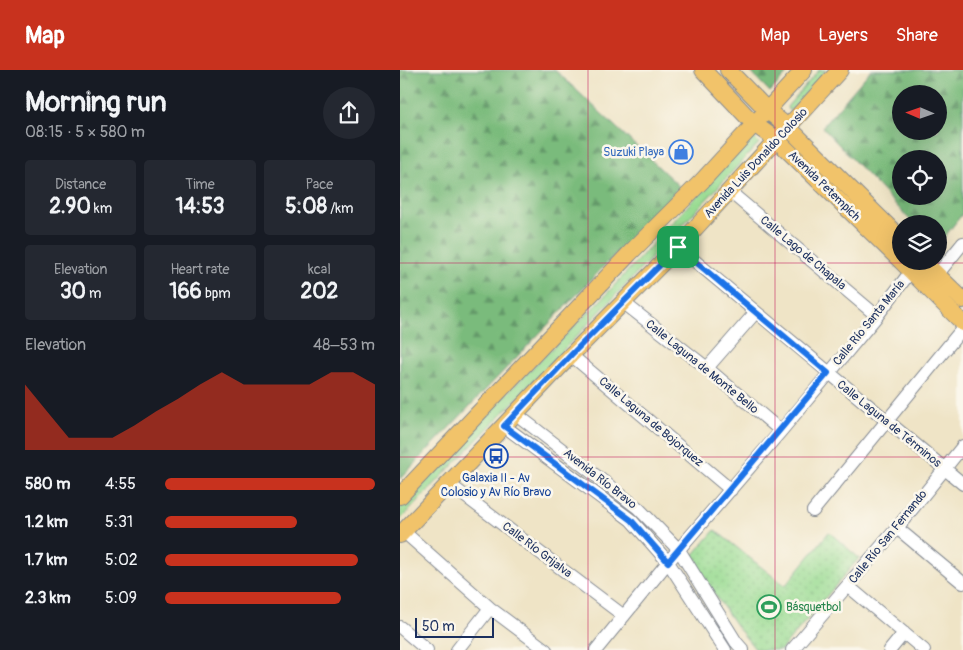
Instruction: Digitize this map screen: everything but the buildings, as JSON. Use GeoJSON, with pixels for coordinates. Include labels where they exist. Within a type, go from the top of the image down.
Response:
{"type":"FeatureCollection","features":[{"type":"Feature","properties":{"kind":"main road","name":"Avenida Petempich"},"geometry":{"type":"LineString","coordinates":[[703,70],[754,124],[777,140],[892,248]]}},
{"type":"Feature","properties":{"kind":"main road","name":"Avenida Petempich"},"geometry":{"type":"LineString","coordinates":[[728,70],[892,231]]}},
{"type":"Feature","properties":{"kind":"main road"},"geometry":{"type":"LineString","coordinates":[[400,496],[629,254],[768,111],[804,70]]}},
{"type":"Feature","properties":{"kind":"main road","name":"Avenida Luis Donaldo Colosio"},"geometry":{"type":"LineString","coordinates":[[402,533],[571,355],[678,247],[789,128],[840,70]]}},
{"type":"Feature","properties":{"kind":"main road","name":"Avenida Petempich"},"geometry":{"type":"LineString","coordinates":[[914,270],[963,323]]}},
{"type":"Feature","properties":{"kind":"main road","name":"Avenida Petempich"},"geometry":{"type":"LineString","coordinates":[[924,270],[937,275],[963,300]]}},
{"type":"Feature","properties":{"kind":"street","name":"Calle Lago de Chapala"},"geometry":{"type":"LineString","coordinates":[[729,191],[877,316]]}},
{"type":"Feature","properties":{"kind":"street"},"geometry":{"type":"LineString","coordinates":[[937,275],[963,243]]}},
{"type":"Feature","properties":{"kind":"street","name":"Calle Laguna de Términos"},"geometry":{"type":"LineString","coordinates":[[678,247],[755,313],[963,484]]}},
{"type":"Feature","properties":{"kind":"street","name":"Calle Río Santa María"},"geometry":{"type":"LineString","coordinates":[[596,650],[668,562],[877,316],[905,270]]}},
{"type":"Feature","properties":{"kind":"street","name":"Calle Laguna de Monte Bello"},"geometry":{"type":"LineString","coordinates":[[624,303],[707,368],[781,431]]}},
{"type":"Feature","properties":{"kind":"street"},"geometry":{"type":"LineString","coordinates":[[707,368],[755,313]]}},
{"type":"Feature","properties":{"kind":"street"},"geometry":{"type":"LineString","coordinates":[[814,511],[886,420],[963,328]]}},
{"type":"Feature","properties":{"kind":"street","name":"Calle Laguna de Bojorquez"},"geometry":{"type":"LineString","coordinates":[[571,355],[731,490]]}},
{"type":"Feature","properties":{"kind":"street","name":"Avenida Río Bravo"},"geometry":{"type":"LineString","coordinates":[[516,414],[638,508],[679,550],[736,642],[743,650]]}},
{"type":"Feature","properties":{"kind":"street","name":"Avenida Río Bravo"},"geometry":{"type":"LineString","coordinates":[[504,426],[631,520],[668,562],[725,650]]}},
{"type":"Feature","properties":{"kind":"street","name":"Calle Río San Fernando"},"geometry":{"type":"LineString","coordinates":[[792,650],[897,528],[963,446]]}},
{"type":"Feature","properties":{"kind":"street","name":"Calle Río Grijalva"},"geometry":{"type":"LineString","coordinates":[[449,484],[624,616]]}},
{"type":"Feature","properties":{"kind":"street"},"geometry":{"type":"LineString","coordinates":[[897,528],[963,583]]}},
{"type":"Feature","properties":{"kind":"street"},"geometry":{"type":"LineString","coordinates":[[402,533],[490,608],[546,650]]}},
{"type":"Feature","properties":{"kind":"street"},"geometry":{"type":"LineString","coordinates":[[848,586],[924,650]]}},
{"type":"Feature","properties":{"kind":"street"},"geometry":{"type":"LineString","coordinates":[[457,650],[490,608]]}},
{"type":"Feature","properties":{"kind":"street"},"geometry":{"type":"LineString","coordinates":[[400,627],[427,650]]}},
{"type":"Feature","properties":{"kind":"street"},"geometry":{"type":"LineString","coordinates":[[890,650],[904,633]]}},
{"type":"Feature","properties":{"kind":"green space"},"geometry":{"type":"Polygon","coordinates":[[[400,70],[555,70],[680,187],[400,479],[400,70]]]}},
{"type":"Feature","properties":{"kind":"green space"},"geometry":{"type":"Polygon","coordinates":[[[749,70],[790,70],[770,92],[749,70]]]}},
{"type":"Feature","properties":{"kind":"green space"},"geometry":{"type":"Polygon","coordinates":[[[819,70],[826,70],[791,110],[788,110],[787,107],[819,70]]]}},
{"type":"Feature","properties":{"kind":"green space"},"geometry":{"type":"Polygon","coordinates":[[[871,70],[963,70],[963,213],[947,234],[947,215],[905,215],[896,205],[947,205],[947,150],[892,150],[892,201],[822,127],[871,70]]]}},
{"type":"Feature","properties":{"kind":"green space"},"geometry":{"type":"Polygon","coordinates":[[[752,136],[759,143],[664,245],[400,520],[400,505],[508,392],[601,300],[752,136]]]}},
{"type":"Feature","properties":{"kind":"green space"},"geometry":{"type":"Polygon","coordinates":[[[715,530],[785,586],[829,532],[859,558],[781,650],[756,650],[738,628],[690,559],[715,530]]]}},
{"type":"Feature","properties":{"kind":"place","name":"Suzuki Playa"},"geometry":{"type":"Point","coordinates":[681,152]}},
{"type":"Feature","properties":{"kind":"place","name":"Galaxia II - Av Colosio y Av Río Bravo"},"geometry":{"type":"Point","coordinates":[496,456]}},
{"type":"Feature","properties":{"kind":"place","name":"Básquetbol"},"geometry":{"type":"Point","coordinates":[769,607]}},
{"type":"Feature","properties":{"kind":"route"},"geometry":{"type":"LineString","coordinates":[[678,247],[828,373],[781,431],[668,562],[631,520],[504,426],[678,247]]}}]}
